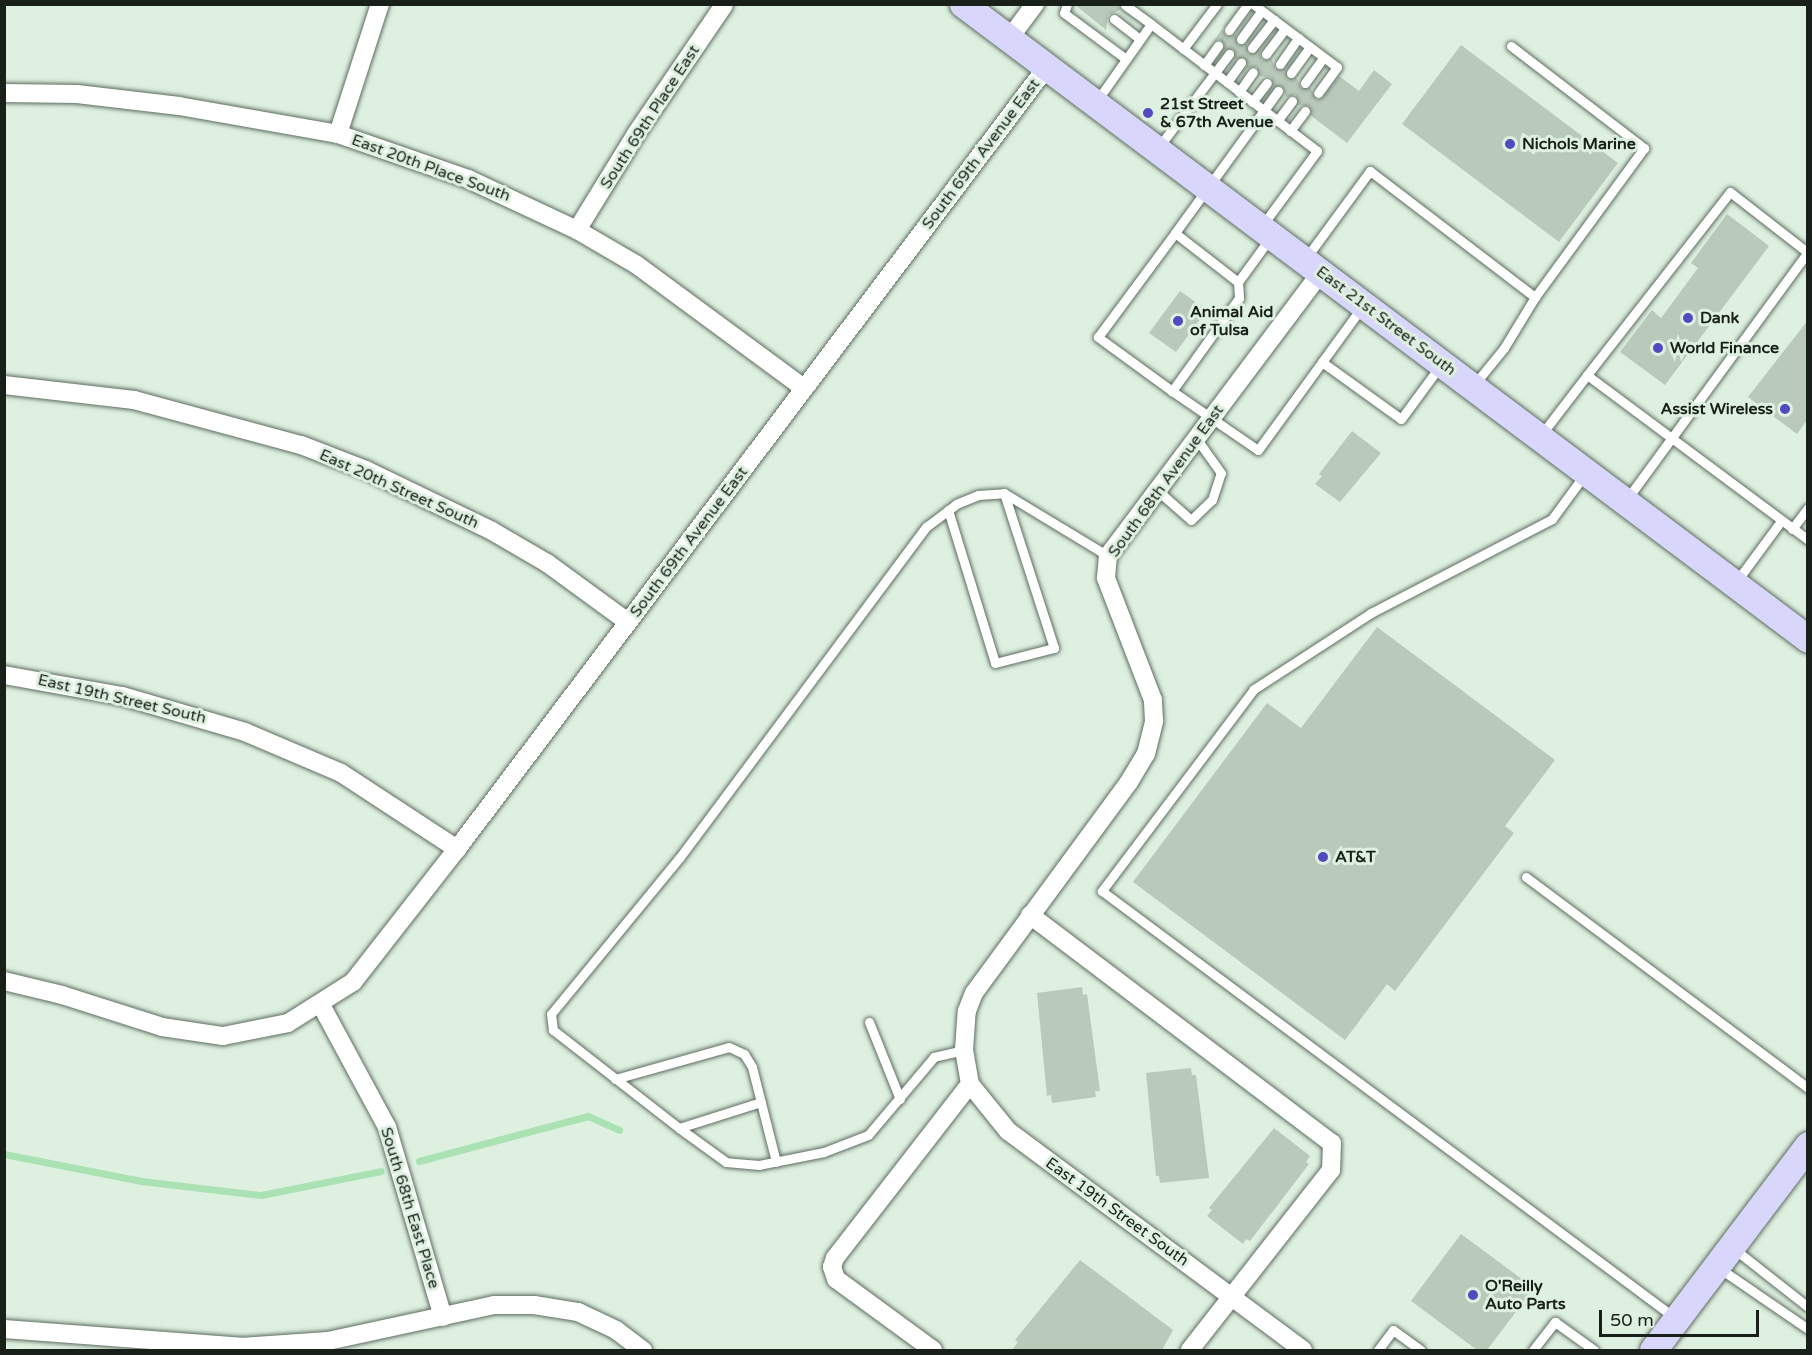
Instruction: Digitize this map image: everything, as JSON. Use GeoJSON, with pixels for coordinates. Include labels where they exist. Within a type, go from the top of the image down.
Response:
{"type":"FeatureCollection","features":[{"type":"Feature","properties":{"kind":"main road","name":"East 21st Street South"},"geometry":{"type":"LineString","coordinates":[[963,4],[1808,639]]}},
{"type":"Feature","properties":{"kind":"main road"},"geometry":{"type":"LineString","coordinates":[[1653,1350],[1808,1145]]}},
{"type":"Feature","properties":{"kind":"street"},"geometry":{"type":"LineString","coordinates":[[338,134],[380,4]]}},
{"type":"Feature","properties":{"kind":"street"},"geometry":{"type":"LineString","coordinates":[[1009,39],[1035,4]]}},
{"type":"Feature","properties":{"kind":"street","name":"South 69th Place East"},"geometry":{"type":"LineString","coordinates":[[577,230],[724,5]]}},
{"type":"Feature","properties":{"kind":"street","name":"South 69th Avenue East"},"geometry":{"type":"LineString","coordinates":[[4,981],[198,1034],[252,1032],[288,1023],[321,1005],[353,982],[458,849],[1046,68]]}},
{"type":"Feature","properties":{"kind":"street","name":"East 20th Place South"},"geometry":{"type":"LineString","coordinates":[[4,93],[77,94],[156,103],[338,134],[468,179],[577,230],[684,297],[804,388]]}},
{"type":"Feature","properties":{"kind":"street","name":"South 68th Avenue East"},"geometry":{"type":"LineString","coordinates":[[964,1050],[968,1011],[974,993],[1130,782],[1146,754],[1154,722],[1147,675],[1106,579],[1108,556],[1212,416],[1313,266]]}},
{"type":"Feature","properties":{"kind":"street","name":"East 20th Street South"},"geometry":{"type":"LineString","coordinates":[[4,385],[134,400],[301,445],[366,471],[492,531],[547,563],[628,622]]}},
{"type":"Feature","properties":{"kind":"street","name":"East 19th Street South"},"geometry":{"type":"LineString","coordinates":[[4,675],[122,696],[245,732],[312,758],[362,784],[458,849]]}},
{"type":"Feature","properties":{"kind":"street"},"geometry":{"type":"LineString","coordinates":[[1030,915],[1332,1143],[1331,1170],[1190,1350]]}},
{"type":"Feature","properties":{"kind":"street","name":"South 68th East Place"},"geometry":{"type":"LineString","coordinates":[[321,1005],[387,1127],[443,1317]]}},
{"type":"Feature","properties":{"kind":"street","name":"East 19th Street South"},"geometry":{"type":"LineString","coordinates":[[964,1050],[970,1084],[1008,1131],[1303,1350]]}},
{"type":"Feature","properties":{"kind":"street"},"geometry":{"type":"LineString","coordinates":[[933,1350],[836,1279],[831,1267],[835,1258],[970,1084]]}},
{"type":"Feature","properties":{"kind":"street"},"geometry":{"type":"LineString","coordinates":[[4,1329],[172,1347],[241,1347],[328,1341],[494,1305],[578,1311],[616,1330],[644,1350]]}},
{"type":"Feature","properties":{"kind":"lane"},"geometry":{"type":"LineString","coordinates":[[1067,4],[1064,13],[1126,59]]}},
{"type":"Feature","properties":{"kind":"lane"},"geometry":{"type":"LineString","coordinates":[[1125,4],[1317,151],[1266,232],[1238,282],[1239,298],[1172,391]]}},
{"type":"Feature","properties":{"kind":"lane"},"geometry":{"type":"LineString","coordinates":[[1183,49],[1217,4]]}},
{"type":"Feature","properties":{"kind":"lane"},"geometry":{"type":"LineString","coordinates":[[1229,30],[1248,4]]}},
{"type":"Feature","properties":{"kind":"lane"},"geometry":{"type":"LineString","coordinates":[[1253,4],[1337,68],[1318,93]]}},
{"type":"Feature","properties":{"kind":"lane"},"geometry":{"type":"LineString","coordinates":[[1240,39],[1261,11]]}},
{"type":"Feature","properties":{"kind":"lane"},"geometry":{"type":"LineString","coordinates":[[1114,19],[1140,39]]}},
{"type":"Feature","properties":{"kind":"lane"},"geometry":{"type":"LineString","coordinates":[[1252,48],[1274,20]]}},
{"type":"Feature","properties":{"kind":"lane"},"geometry":{"type":"LineString","coordinates":[[1094,104],[1151,24]]}},
{"type":"Feature","properties":{"kind":"lane"},"geometry":{"type":"LineString","coordinates":[[1266,54],[1285,28]]}},
{"type":"Feature","properties":{"kind":"lane"},"geometry":{"type":"LineString","coordinates":[[1280,64],[1298,38]]}},
{"type":"Feature","properties":{"kind":"lane"},"geometry":{"type":"LineString","coordinates":[[1204,65],[1218,46]]}},
{"type":"Feature","properties":{"kind":"lane"},"geometry":{"type":"LineString","coordinates":[[1473,387],[1504,348],[1535,297],[1644,148],[1511,46]]}},
{"type":"Feature","properties":{"kind":"lane"},"geometry":{"type":"LineString","coordinates":[[1291,73],[1310,47]]}},
{"type":"Feature","properties":{"kind":"lane"},"geometry":{"type":"LineString","coordinates":[[1157,150],[1229,54]]}},
{"type":"Feature","properties":{"kind":"lane"},"geometry":{"type":"LineString","coordinates":[[1305,83],[1323,58]]}},
{"type":"Feature","properties":{"kind":"lane"},"geometry":{"type":"LineString","coordinates":[[1227,82],[1241,63]]}},
{"type":"Feature","properties":{"kind":"lane"},"geometry":{"type":"LineString","coordinates":[[1239,92],[1253,72]]}},
{"type":"Feature","properties":{"kind":"lane"},"geometry":{"type":"LineString","coordinates":[[1252,102],[1267,82]]}},
{"type":"Feature","properties":{"kind":"lane"},"geometry":{"type":"LineString","coordinates":[[1278,91],[1098,337],[1258,450],[1364,305]]}},
{"type":"Feature","properties":{"kind":"lane"},"geometry":{"type":"LineString","coordinates":[[1277,121],[1292,101]]}},
{"type":"Feature","properties":{"kind":"lane"},"geometry":{"type":"LineString","coordinates":[[1290,131],[1305,111]]}},
{"type":"Feature","properties":{"kind":"lane"},"geometry":{"type":"LineString","coordinates":[[1313,266],[1370,171],[1535,297]]}},
{"type":"Feature","properties":{"kind":"lane"},"geometry":{"type":"LineString","coordinates":[[1539,436],[1730,192],[1807,252],[1626,501]]}},
{"type":"Feature","properties":{"kind":"lane"},"geometry":{"type":"LineString","coordinates":[[1175,233],[1238,282]]}},
{"type":"Feature","properties":{"kind":"lane"},"geometry":{"type":"LineString","coordinates":[[1322,362],[1401,419],[1442,363]]}},
{"type":"Feature","properties":{"kind":"lane"},"geometry":{"type":"LineString","coordinates":[[1587,375],[1808,540]]}},
{"type":"Feature","properties":{"kind":"lane"},"geometry":{"type":"LineString","coordinates":[[1157,490],[1191,520],[1212,500],[1221,473],[1196,438]]}},
{"type":"Feature","properties":{"kind":"lane"},"geometry":{"type":"LineString","coordinates":[[1587,472],[1552,519],[1371,613],[1254,689],[1102,891],[1676,1319]]}},
{"type":"Feature","properties":{"kind":"lane"},"geometry":{"type":"LineString","coordinates":[[948,510],[995,663],[1054,648],[1004,493]]}},
{"type":"Feature","properties":{"kind":"lane"},"geometry":{"type":"LineString","coordinates":[[964,1050],[934,1057],[868,1135],[825,1152],[759,1165],[726,1162],[679,1128],[553,1030],[551,1014],[680,857],[926,527],[948,510],[978,495],[1004,493],[1108,556]]}},
{"type":"Feature","properties":{"kind":"lane"},"geometry":{"type":"LineString","coordinates":[[1792,529],[1808,508]]}},
{"type":"Feature","properties":{"kind":"lane"},"geometry":{"type":"LineString","coordinates":[[1735,584],[1781,521]]}},
{"type":"Feature","properties":{"kind":"lane"},"geometry":{"type":"LineString","coordinates":[[1526,877],[1808,1088]]}},
{"type":"Feature","properties":{"kind":"lane"},"geometry":{"type":"LineString","coordinates":[[869,1022],[900,1099]]}},
{"type":"Feature","properties":{"kind":"lane"},"geometry":{"type":"LineString","coordinates":[[615,1079],[729,1047],[744,1054],[753,1067],[776,1162]]}},
{"type":"Feature","properties":{"kind":"lane"},"geometry":{"type":"LineString","coordinates":[[679,1128],[761,1102]]}},
{"type":"Feature","properties":{"kind":"lane"},"geometry":{"type":"LineString","coordinates":[[1724,1256],[1808,1307]]}},
{"type":"Feature","properties":{"kind":"lane"},"geometry":{"type":"LineString","coordinates":[[1724,1256],[1808,1329]]}},
{"type":"Feature","properties":{"kind":"lane"},"geometry":{"type":"LineString","coordinates":[[1533,1350],[1555,1322],[1594,1350]]}},
{"type":"Feature","properties":{"kind":"lane"},"geometry":{"type":"LineString","coordinates":[[1378,1350],[1393,1330],[1421,1350]]}},
{"type":"Feature","properties":{"kind":"building"},"geometry":{"type":"Polygon","coordinates":[[[1074,4],[1118,4],[1120,10],[1108,15],[1106,30],[1074,4]]]}},
{"type":"Feature","properties":{"kind":"building"},"geometry":{"type":"Polygon","coordinates":[[[1222,29],[1226,36],[1236,35],[1238,45],[1247,44],[1248,54],[1259,49],[1262,60],[1271,58],[1276,69],[1286,69],[1287,78],[1296,77],[1301,88],[1310,87],[1317,100],[1323,97],[1339,76],[1359,91],[1374,70],[1392,84],[1347,143],[1310,115],[1309,106],[1297,105],[1296,95],[1286,97],[1282,86],[1273,87],[1271,77],[1258,76],[1257,67],[1247,68],[1245,58],[1235,59],[1233,49],[1223,50],[1224,44],[1219,39],[1213,42],[1222,29]]]}},
{"type":"Feature","properties":{"kind":"building","name":"Nichols Marine"},"geometry":{"type":"Polygon","coordinates":[[[1461,45],[1618,163],[1559,242],[1402,124],[1461,45]]]}},
{"type":"Feature","properties":{"kind":"building"},"geometry":{"type":"Polygon","coordinates":[[[1727,214],[1769,246],[1665,385],[1620,352],[1652,310],[1661,318],[1698,268],[1691,263],[1727,214]]]}},
{"type":"Feature","properties":{"kind":"building","name":"Animal Aid of Tulsa"},"geometry":{"type":"Polygon","coordinates":[[[1180,291],[1207,310],[1176,352],[1149,333],[1180,291]]]}},
{"type":"Feature","properties":{"kind":"building","name":"Assist Wireless"},"geometry":{"type":"Polygon","coordinates":[[[1808,320],[1807,420],[1797,434],[1748,397],[1808,320]]]}},
{"type":"Feature","properties":{"kind":"building"},"geometry":{"type":"Polygon","coordinates":[[[1352,431],[1381,453],[1340,502],[1315,484],[1322,476],[1319,474],[1352,431]]]}},
{"type":"Feature","properties":{"kind":"building","name":"AT&T"},"geometry":{"type":"Polygon","coordinates":[[[1377,627],[1555,760],[1505,826],[1514,833],[1395,991],[1387,984],[1345,1040],[1133,882],[1267,703],[1301,728],[1377,627]]]}},
{"type":"Feature","properties":{"kind":"building"},"geometry":{"type":"Polygon","coordinates":[[[1082,987],[1083,995],[1087,994],[1100,1091],[1095,1091],[1096,1097],[1052,1103],[1051,1095],[1047,1096],[1037,993],[1082,987]]]}},
{"type":"Feature","properties":{"kind":"building"},"geometry":{"type":"Polygon","coordinates":[[[1191,1068],[1192,1075],[1196,1075],[1209,1178],[1160,1183],[1159,1176],[1156,1176],[1146,1073],[1191,1068]]]}},
{"type":"Feature","properties":{"kind":"building"},"geometry":{"type":"Polygon","coordinates":[[[1274,1128],[1310,1156],[1306,1162],[1309,1164],[1250,1241],[1246,1239],[1243,1244],[1207,1216],[1212,1210],[1209,1208],[1274,1128]]]}},
{"type":"Feature","properties":{"kind":"building","name":"O'Reilly Auto Parts"},"geometry":{"type":"Polygon","coordinates":[[[1461,1234],[1534,1288],[1487,1350],[1477,1350],[1411,1301],[1461,1234]]]}},
{"type":"Feature","properties":{"kind":"building"},"geometry":{"type":"Polygon","coordinates":[[[1080,1260],[1173,1330],[1162,1350],[1012,1350],[1018,1342],[1015,1340],[1080,1260]]]}},
{"type":"Feature","properties":{"kind":"waterway"},"geometry":{"type":"LineString","coordinates":[[419,1161],[588,1116],[619,1130]]}},
{"type":"Feature","properties":{"kind":"waterway"},"geometry":{"type":"LineString","coordinates":[[4,1154],[141,1181],[261,1195],[381,1171]]}},
{"type":"Feature","properties":{"kind":"place","name":"21st Street & 67th Avenue"},"geometry":{"type":"Point","coordinates":[1148,113]}},
{"type":"Feature","properties":{"kind":"place","name":"Nichols Marine"},"geometry":{"type":"Point","coordinates":[1510,144]}},
{"type":"Feature","properties":{"kind":"place","name":"Dank"},"geometry":{"type":"Point","coordinates":[1688,318]}},
{"type":"Feature","properties":{"kind":"place","name":"Animal Aid of Tulsa"},"geometry":{"type":"Point","coordinates":[1178,321]}},
{"type":"Feature","properties":{"kind":"place","name":"World Finance"},"geometry":{"type":"Point","coordinates":[1658,348]}},
{"type":"Feature","properties":{"kind":"place","name":"Assist Wireless"},"geometry":{"type":"Point","coordinates":[1785,409]}},
{"type":"Feature","properties":{"kind":"place","name":"AT&T"},"geometry":{"type":"Point","coordinates":[1323,857]}},
{"type":"Feature","properties":{"kind":"place","name":"O'Reilly Auto Parts"},"geometry":{"type":"Point","coordinates":[1473,1295]}}]}
